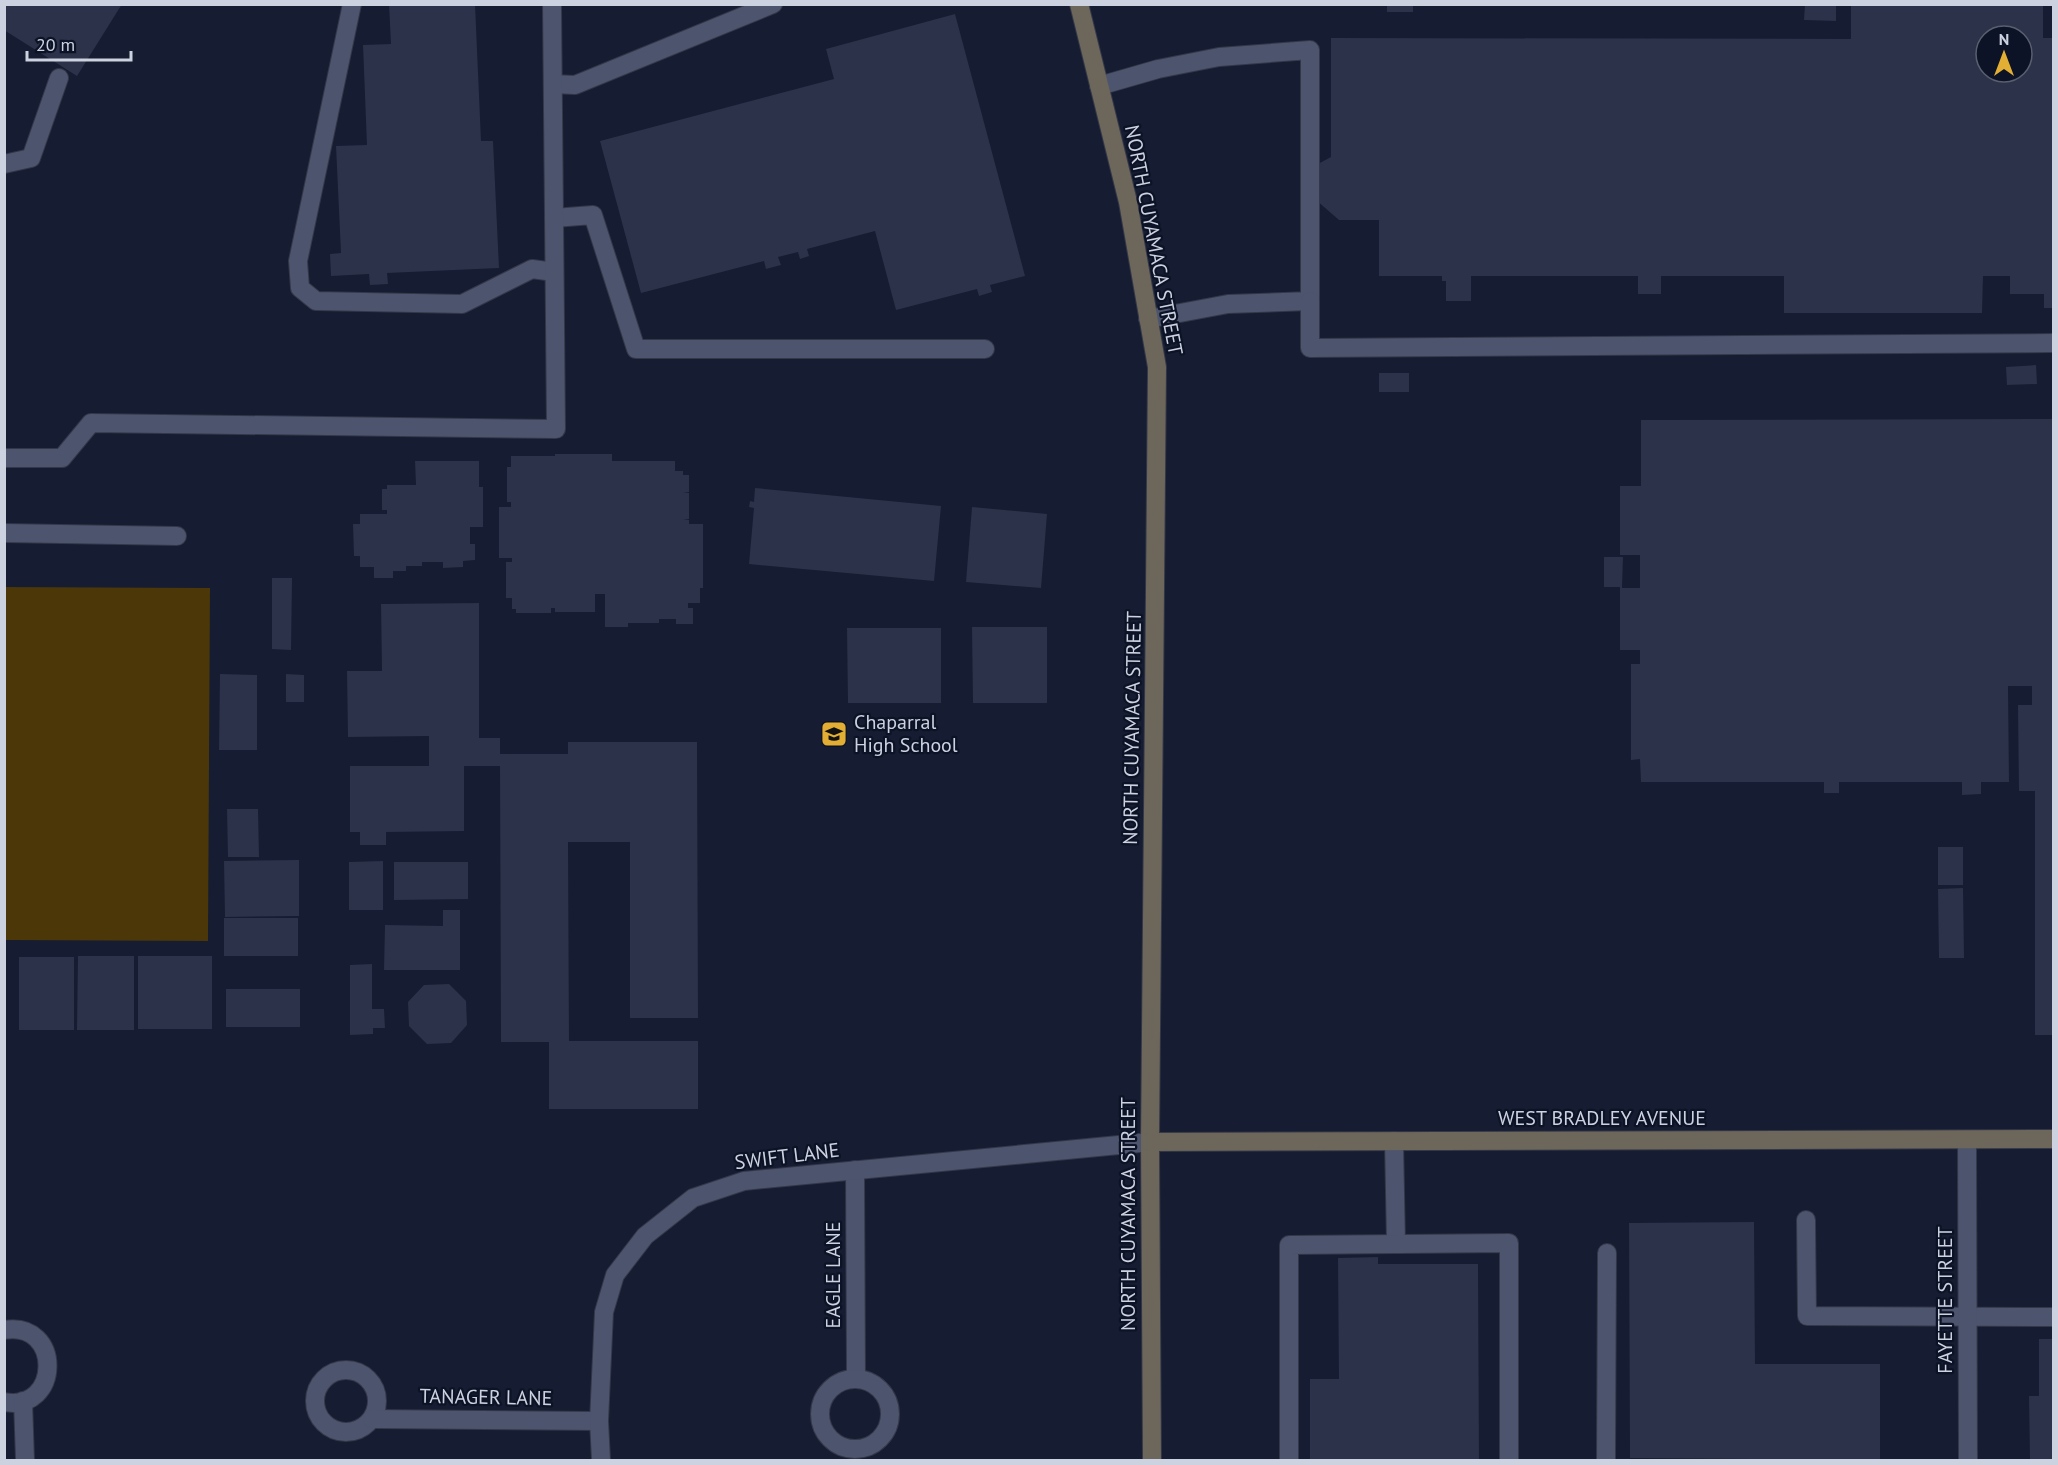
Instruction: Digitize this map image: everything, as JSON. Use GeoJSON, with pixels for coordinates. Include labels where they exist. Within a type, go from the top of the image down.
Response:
{"type":"FeatureCollection","features":[{"type":"Feature","properties":{"kind":"main road","name":"NORTH CUYAMACA STREET"},"geometry":{"type":"LineString","coordinates":[[1078,4],[1128,202],[1157,367],[1150,1142],[1152,1461]]}},
{"type":"Feature","properties":{"kind":"main road","name":"WEST BRADLEY AVENUE"},"geometry":{"type":"LineString","coordinates":[[1150,1142],[2054,1139]]}},
{"type":"Feature","properties":{"kind":"street"},"geometry":{"type":"LineString","coordinates":[[352,4],[298,261],[300,288],[316,301],[462,304],[532,269],[554,272]]}},
{"type":"Feature","properties":{"kind":"street"},"geometry":{"type":"LineString","coordinates":[[4,458],[62,458],[91,423],[556,429],[552,4]]}},
{"type":"Feature","properties":{"kind":"street"},"geometry":{"type":"LineString","coordinates":[[552,84],[575,85],[773,4]]}},
{"type":"Feature","properties":{"kind":"street"},"geometry":{"type":"LineString","coordinates":[[1099,86],[1158,69],[1219,57],[1311,50],[1311,348],[2054,343]]}},
{"type":"Feature","properties":{"kind":"street"},"geometry":{"type":"LineString","coordinates":[[4,164],[31,158],[59,78]]}},
{"type":"Feature","properties":{"kind":"street"},"geometry":{"type":"LineString","coordinates":[[554,219],[593,215],[636,349],[985,350]]}},
{"type":"Feature","properties":{"kind":"street"},"geometry":{"type":"LineString","coordinates":[[1148,319],[1228,304],[1311,301]]}},
{"type":"Feature","properties":{"kind":"street"},"geometry":{"type":"LineString","coordinates":[[4,533],[177,536]]}},
{"type":"Feature","properties":{"kind":"street","name":"FAYETTE STREET"},"geometry":{"type":"LineString","coordinates":[[1967,1140],[1968,1461]]}},
{"type":"Feature","properties":{"kind":"street"},"geometry":{"type":"LineString","coordinates":[[1395,1141],[1396,1244]]}},
{"type":"Feature","properties":{"kind":"street","name":"SWIFT LANE"},"geometry":{"type":"LineString","coordinates":[[601,1461],[599,1421],[604,1312],[615,1275],[645,1236],[693,1198],[744,1181],[1150,1142]]}},
{"type":"Feature","properties":{"kind":"street","name":"EAGLE LANE"},"geometry":{"type":"LineString","coordinates":[[855,1170],[856,1379]]}},
{"type":"Feature","properties":{"kind":"street"},"geometry":{"type":"LineString","coordinates":[[1806,1220],[1807,1316],[2054,1317]]}},
{"type":"Feature","properties":{"kind":"street"},"geometry":{"type":"LineString","coordinates":[[1289,1461],[1289,1245],[1509,1243],[1509,1461]]}},
{"type":"Feature","properties":{"kind":"street"},"geometry":{"type":"LineString","coordinates":[[1606,1461],[1607,1253]]}},
{"type":"Feature","properties":{"kind":"street"},"geometry":{"type":"LineString","coordinates":[[4,1330],[20,1329],[31,1334],[40,1342],[49,1364],[45,1382],[34,1396],[23,1401],[4,1402]]}},
{"type":"Feature","properties":{"kind":"street"},"geometry":{"type":"LineString","coordinates":[[856,1379],[867,1381],[884,1394],[889,1404],[890,1415],[889,1425],[876,1443],[855,1455],[834,1442],[827,1434],[820,1413],[822,1403],[835,1385],[845,1380],[856,1379]]}},
{"type":"Feature","properties":{"kind":"street"},"geometry":{"type":"LineString","coordinates":[[23,1401],[25,1461]]}},
{"type":"Feature","properties":{"kind":"street","name":"TANAGER LANE"},"geometry":{"type":"LineString","coordinates":[[372,1419],[599,1421]]}},
{"type":"Feature","properties":{"kind":"shaded area"},"geometry":{"type":"Polygon","coordinates":[[[5,587],[210,588],[208,941],[5,940],[5,587]]]}},
{"type":"Feature","properties":{"kind":"building"},"geometry":{"type":"Polygon","coordinates":[[[4,4],[122,4],[77,76],[4,30],[4,4]]]}},
{"type":"Feature","properties":{"kind":"building"},"geometry":{"type":"Polygon","coordinates":[[[389,4],[475,4],[481,141],[493,141],[499,268],[387,273],[388,284],[370,285],[369,274],[331,276],[330,254],[341,253],[336,146],[367,145],[363,45],[391,44],[389,4]]]}},
{"type":"Feature","properties":{"kind":"building"},"geometry":{"type":"Polygon","coordinates":[[[1387,4],[1413,4],[1413,12],[1387,12],[1387,4]]]}},
{"type":"Feature","properties":{"kind":"building"},"geometry":{"type":"Polygon","coordinates":[[[1805,4],[1836,4],[1836,21],[1804,20],[1805,4]]]}},
{"type":"Feature","properties":{"kind":"building"},"geometry":{"type":"Polygon","coordinates":[[[1851,4],[2043,4],[2043,38],[2054,38],[2054,308],[2044,308],[2044,294],[2010,294],[2010,276],[1983,276],[1982,313],[1784,313],[1784,276],[1661,276],[1661,294],[1638,294],[1638,276],[1471,276],[1471,301],[1446,301],[1446,281],[1442,281],[1442,276],[1379,276],[1379,220],[1339,220],[1316,200],[1316,165],[1331,157],[1331,38],[1851,39],[1851,4]]]}},
{"type":"Feature","properties":{"kind":"building"},"geometry":{"type":"Polygon","coordinates":[[[955,14],[1025,276],[990,285],[992,292],[979,296],[977,289],[896,310],[875,231],[807,249],[809,256],[800,259],[798,252],[778,257],[781,265],[766,269],[764,261],[641,293],[600,141],[834,79],[826,49],[955,14]]]}},
{"type":"Feature","properties":{"kind":"building"},"geometry":{"type":"Polygon","coordinates":[[[2036,365],[2037,384],[2007,385],[2006,367],[2036,365]]]}},
{"type":"Feature","properties":{"kind":"building"},"geometry":{"type":"Polygon","coordinates":[[[1379,373],[1409,373],[1409,392],[1379,392],[1379,373]]]}},
{"type":"Feature","properties":{"kind":"building"},"geometry":{"type":"Polygon","coordinates":[[[2054,419],[2054,1035],[2035,1035],[2035,791],[2019,791],[2018,705],[2032,705],[2032,686],[2008,686],[2009,782],[1981,782],[1981,794],[1962,795],[1962,782],[1839,782],[1839,793],[1824,793],[1824,782],[1641,782],[1640,759],[1631,760],[1631,664],[1640,664],[1640,650],[1620,650],[1620,587],[1604,587],[1604,557],[1623,557],[1622,588],[1640,588],[1640,555],[1620,555],[1620,486],[1641,486],[1641,420],[2054,419]]]}},
{"type":"Feature","properties":{"kind":"building"},"geometry":{"type":"Polygon","coordinates":[[[555,454],[612,454],[612,461],[675,461],[675,471],[683,471],[683,475],[689,475],[689,492],[683,492],[689,493],[689,519],[683,520],[689,520],[689,524],[703,524],[703,588],[700,588],[700,603],[688,603],[688,608],[693,608],[693,624],[676,624],[676,619],[659,619],[659,623],[628,623],[628,627],[605,627],[605,594],[595,594],[595,612],[555,612],[555,608],[551,608],[551,613],[516,613],[516,609],[512,609],[512,598],[506,598],[506,562],[512,562],[512,558],[499,558],[499,507],[511,507],[511,502],[507,502],[507,467],[511,467],[511,456],[555,456],[555,454]]]}},
{"type":"Feature","properties":{"kind":"building"},"geometry":{"type":"Polygon","coordinates":[[[415,461],[479,461],[479,487],[483,487],[483,527],[470,527],[470,544],[475,544],[475,560],[463,561],[463,567],[443,568],[443,562],[422,562],[422,566],[406,566],[406,571],[393,571],[393,578],[374,578],[374,567],[360,567],[360,556],[354,556],[353,524],[360,524],[360,514],[387,514],[387,510],[382,510],[382,489],[387,489],[387,485],[416,485],[415,461]]]}},
{"type":"Feature","properties":{"kind":"building"},"geometry":{"type":"Polygon","coordinates":[[[755,488],[941,506],[934,581],[749,564],[754,508],[749,507],[750,501],[754,502],[755,488]]]}},
{"type":"Feature","properties":{"kind":"building"},"geometry":{"type":"Polygon","coordinates":[[[972,507],[1047,514],[1041,588],[966,582],[972,507]]]}},
{"type":"Feature","properties":{"kind":"building"},"geometry":{"type":"Polygon","coordinates":[[[272,578],[292,578],[291,650],[272,649],[272,578]]]}},
{"type":"Feature","properties":{"kind":"building"},"geometry":{"type":"Polygon","coordinates":[[[479,603],[479,738],[500,738],[500,754],[568,754],[568,742],[697,742],[698,1018],[630,1018],[630,842],[568,842],[569,1041],[698,1041],[698,1109],[549,1109],[549,1042],[501,1042],[500,766],[464,766],[464,831],[386,832],[386,845],[360,845],[360,832],[350,832],[350,766],[429,766],[429,736],[348,737],[347,671],[382,671],[381,604],[479,603]]]}},
{"type":"Feature","properties":{"kind":"building"},"geometry":{"type":"Polygon","coordinates":[[[972,627],[1047,627],[1047,703],[973,703],[972,627]]]}},
{"type":"Feature","properties":{"kind":"building"},"geometry":{"type":"Polygon","coordinates":[[[847,628],[941,628],[941,703],[848,703],[847,628]]]}},
{"type":"Feature","properties":{"kind":"building"},"geometry":{"type":"Polygon","coordinates":[[[220,674],[257,675],[257,750],[219,750],[220,674]]]}},
{"type":"Feature","properties":{"kind":"building"},"geometry":{"type":"Polygon","coordinates":[[[286,674],[304,675],[304,702],[286,702],[286,674]]]}},
{"type":"Feature","properties":{"kind":"building"},"geometry":{"type":"Polygon","coordinates":[[[227,809],[258,809],[259,857],[228,857],[227,809]]]}},
{"type":"Feature","properties":{"kind":"building"},"geometry":{"type":"Polygon","coordinates":[[[1938,847],[1963,847],[1963,885],[1938,885],[1938,847]]]}},
{"type":"Feature","properties":{"kind":"building"},"geometry":{"type":"Polygon","coordinates":[[[299,860],[299,916],[225,917],[224,861],[299,860]]]}},
{"type":"Feature","properties":{"kind":"building"},"geometry":{"type":"Polygon","coordinates":[[[383,861],[383,910],[349,910],[349,862],[383,861]]]}},
{"type":"Feature","properties":{"kind":"building"},"geometry":{"type":"Polygon","coordinates":[[[394,862],[468,862],[468,899],[394,900],[394,862]]]}},
{"type":"Feature","properties":{"kind":"building"},"geometry":{"type":"Polygon","coordinates":[[[1963,888],[1964,958],[1939,958],[1938,889],[1963,888]]]}},
{"type":"Feature","properties":{"kind":"building"},"geometry":{"type":"Polygon","coordinates":[[[443,910],[460,910],[460,970],[384,970],[385,925],[443,926],[443,910]]]}},
{"type":"Feature","properties":{"kind":"building"},"geometry":{"type":"Polygon","coordinates":[[[224,918],[298,918],[298,956],[224,956],[224,918]]]}},
{"type":"Feature","properties":{"kind":"building"},"geometry":{"type":"Polygon","coordinates":[[[78,956],[134,956],[134,1030],[77,1030],[78,956]]]}},
{"type":"Feature","properties":{"kind":"building"},"geometry":{"type":"Polygon","coordinates":[[[138,956],[212,956],[212,1029],[138,1029],[138,956]]]}},
{"type":"Feature","properties":{"kind":"building"},"geometry":{"type":"Polygon","coordinates":[[[19,957],[74,957],[74,1030],[19,1030],[19,957]]]}},
{"type":"Feature","properties":{"kind":"building"},"geometry":{"type":"Polygon","coordinates":[[[372,964],[372,1009],[384,1009],[385,1028],[373,1028],[373,1034],[350,1035],[350,965],[372,964]]]}},
{"type":"Feature","properties":{"kind":"building"},"geometry":{"type":"Polygon","coordinates":[[[449,984],[466,1001],[467,1025],[451,1043],[427,1044],[409,1026],[408,1002],[424,985],[449,984]]]}},
{"type":"Feature","properties":{"kind":"building"},"geometry":{"type":"Polygon","coordinates":[[[226,989],[300,989],[300,1027],[226,1027],[226,989]]]}},
{"type":"Feature","properties":{"kind":"building"},"geometry":{"type":"Polygon","coordinates":[[[1754,1222],[1755,1364],[1880,1364],[1880,1460],[1630,1458],[1629,1223],[1754,1222]]]}},
{"type":"Feature","properties":{"kind":"building"},"geometry":{"type":"Polygon","coordinates":[[[1378,1257],[1378,1264],[1478,1264],[1479,1460],[1310,1460],[1310,1379],[1339,1379],[1338,1258],[1378,1257]]]}},
{"type":"Feature","properties":{"kind":"building"},"geometry":{"type":"Polygon","coordinates":[[[2039,1339],[2054,1339],[2054,1460],[2030,1460],[2029,1396],[2039,1396],[2039,1339]]]}},
{"type":"Feature","properties":{"kind":"place","name":"Chaparral High School"},"geometry":{"type":"Point","coordinates":[834,734]}}]}
